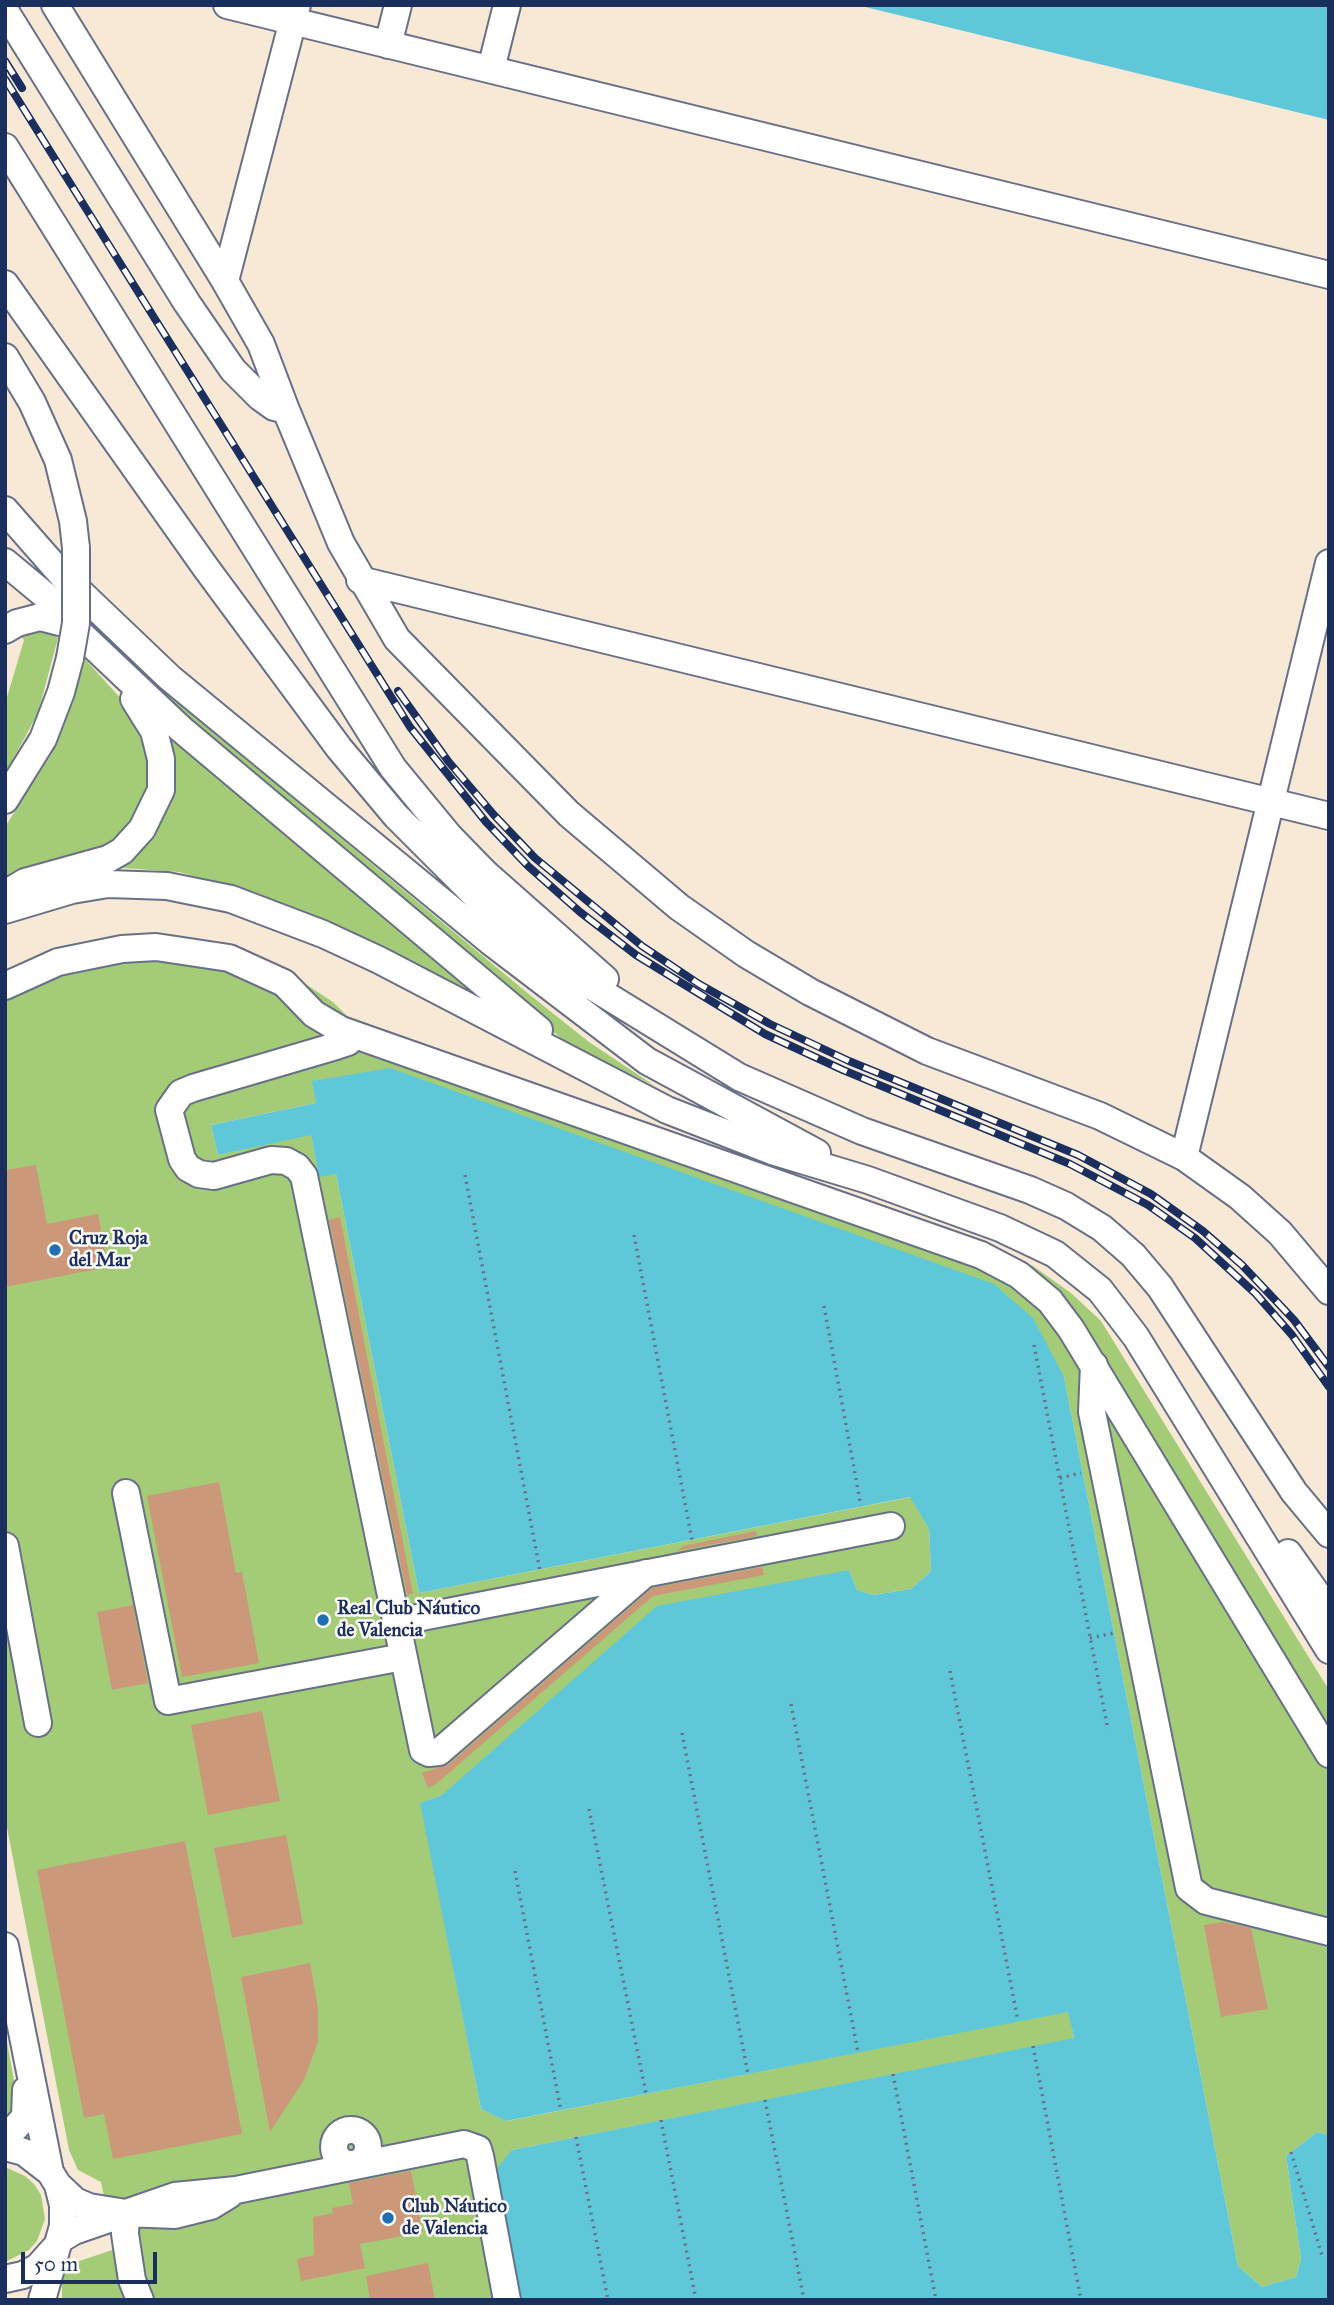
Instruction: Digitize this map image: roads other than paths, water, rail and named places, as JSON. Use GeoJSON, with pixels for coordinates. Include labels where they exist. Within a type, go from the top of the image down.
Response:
{"type":"FeatureCollection","features":[{"type":"Feature","properties":{"kind":"street"},"geometry":{"type":"LineString","coordinates":[[55,5],[261,344],[280,409],[326,510],[360,580],[397,639],[569,814],[679,907],[746,954],[821,998],[902,1039],[973,1070],[1100,1116],[1184,1157],[1240,1197],[1280,1233],[1329,1291]]}},
{"type":"Feature","properties":{"kind":"street"},"geometry":{"type":"LineString","coordinates":[[226,5],[295,13],[388,45],[1329,275]]}},
{"type":"Feature","properties":{"kind":"street"},"geometry":{"type":"LineString","coordinates":[[388,45],[398,5]]}},
{"type":"Feature","properties":{"kind":"street"},"geometry":{"type":"LineString","coordinates":[[491,69],[507,5]]}},
{"type":"Feature","properties":{"kind":"street"},"geometry":{"type":"LineString","coordinates":[[5,11],[187,303],[245,384],[280,409]]}},
{"type":"Feature","properties":{"kind":"street"},"geometry":{"type":"LineString","coordinates":[[225,281],[295,13]]}},
{"type":"Feature","properties":{"kind":"street"},"geometry":{"type":"LineString","coordinates":[[5,147],[393,768],[485,873],[673,1036]]}},
{"type":"Feature","properties":{"kind":"street"},"geometry":{"type":"LineString","coordinates":[[5,284],[283,675],[396,816],[479,899],[562,968],[739,1077],[862,1131],[1030,1190],[1066,1206],[1102,1228],[1133,1255],[1160,1287],[1294,1492],[1329,1534]]}},
{"type":"Feature","properties":{"kind":"street"},"geometry":{"type":"LineString","coordinates":[[5,357],[32,402],[58,460],[73,521],[76,548],[76,623],[61,692],[43,739],[5,800]]}},
{"type":"Feature","properties":{"kind":"street"},"geometry":{"type":"LineString","coordinates":[[5,510],[62,575],[170,678],[501,950],[647,1061],[868,1180]]}},
{"type":"Feature","properties":{"kind":"street"},"geometry":{"type":"LineString","coordinates":[[5,562],[58,606],[71,625],[104,658],[181,729],[581,1065]]}},
{"type":"Feature","properties":{"kind":"street"},"geometry":{"type":"LineString","coordinates":[[1184,1157],[1329,563]]}},
{"type":"Feature","properties":{"kind":"street"},"geometry":{"type":"LineString","coordinates":[[360,580],[1329,816]]}},
{"type":"Feature","properties":{"kind":"street"},"geometry":{"type":"LineString","coordinates":[[5,630],[17,623],[40,617],[71,625]]}},
{"type":"Feature","properties":{"kind":"street"},"geometry":{"type":"LineString","coordinates":[[5,894],[25,882],[92,865],[122,851],[142,829],[156,803],[162,767],[154,731],[104,658]]}},
{"type":"Feature","properties":{"kind":"street"},"geometry":{"type":"LineString","coordinates":[[5,910],[48,896],[108,884],[167,886],[231,899],[323,934],[379,960],[667,1110],[719,1132],[868,1180],[1028,1240],[1076,1269],[1100,1290],[1136,1337],[1201,1437],[1329,1650]]}},
{"type":"Feature","properties":{"kind":"street"},"geometry":{"type":"LineString","coordinates":[[5,986],[58,962],[89,954],[156,947],[229,958],[265,972],[284,983],[303,1004],[326,1023],[351,1034],[981,1255],[1019,1275],[1050,1301],[1094,1365],[1329,1754]]}},
{"type":"Feature","properties":{"kind":"street"},"geometry":{"type":"LineString","coordinates":[[351,1034],[348,1041],[336,1046],[181,1093],[169,1110],[181,1158],[188,1168],[199,1174],[214,1176],[271,1160],[286,1161],[297,1167],[304,1176],[419,1742],[423,1750],[429,1754],[439,1752],[646,1573]]}},
{"type":"Feature","properties":{"kind":"street"},"geometry":{"type":"LineString","coordinates":[[1094,1365],[1091,1412],[1189,1888],[1206,1901],[1329,1932]]}},
{"type":"Feature","properties":{"kind":"street"},"geometry":{"type":"LineString","coordinates":[[1201,1437],[1329,1611]]}},
{"type":"Feature","properties":{"kind":"street"},"geometry":{"type":"LineString","coordinates":[[126,1493],[168,1701],[403,1657]]}},
{"type":"Feature","properties":{"kind":"street"},"geometry":{"type":"LineString","coordinates":[[396,1622],[891,1526]]}},
{"type":"Feature","properties":{"kind":"street"},"geometry":{"type":"LineString","coordinates":[[5,1546],[38,1724]]}},
{"type":"Feature","properties":{"kind":"street"},"geometry":{"type":"LineString","coordinates":[[570,1587],[580,1591],[586,1599],[589,1616],[584,1626]]}},
{"type":"Feature","properties":{"kind":"street"},"geometry":{"type":"LineString","coordinates":[[5,1946],[28,2107],[21,2124],[5,2139]]}},
{"type":"Feature","properties":{"kind":"street"},"geometry":{"type":"LineString","coordinates":[[18,2025],[63,2206],[58,2243],[42,2300]]}},
{"type":"Feature","properties":{"kind":"street"},"geometry":{"type":"LineString","coordinates":[[18,2300],[5,2281],[23,2276],[37,2267],[58,2243],[74,2231],[175,2196],[236,2190],[337,2161],[464,2144],[478,2149],[507,2300]]}},
{"type":"Feature","properties":{"kind":"street"},"geometry":{"type":"LineString","coordinates":[[5,2147],[24,2152],[75,2201],[89,2207],[126,2213]]}},
{"type":"Feature","properties":{"kind":"street"},"geometry":{"type":"LineString","coordinates":[[126,2213],[142,2300]]}},
{"type":"Feature","properties":{"kind":"water"},"geometry":{"type":"Polygon","coordinates":[[[857,5],[1329,5],[1329,120],[857,5]]]}},
{"type":"Feature","properties":{"kind":"water"},"geometry":{"type":"Polygon","coordinates":[[[390,1068],[994,1284],[1033,1318],[1064,1377],[1238,2266],[1262,2287],[1296,2277],[1301,2259],[1286,2156],[1317,2132],[1329,2135],[1329,2300],[519,2300],[495,2171],[512,2150],[1074,2038],[1068,2012],[506,2121],[481,2109],[420,1803],[442,1795],[657,1606],[849,1570],[857,1590],[873,1595],[911,1589],[931,1571],[929,1529],[910,1497],[419,1593],[336,1174],[319,1177],[311,1135],[218,1155],[211,1125],[316,1103],[312,1081],[390,1068]]]}},
{"type":"Feature","properties":{"kind":"railway"},"geometry":{"type":"LineString","coordinates":[[5,61],[22,88]]}},
{"type":"Feature","properties":{"kind":"railway"},"geometry":{"type":"LineString","coordinates":[[5,79],[410,727],[486,822],[528,866],[580,912],[636,955],[765,1034],[843,1070],[1070,1164],[1148,1205],[1195,1238],[1256,1294],[1292,1335],[1329,1387]]}},
{"type":"Feature","properties":{"kind":"railway"},"geometry":{"type":"LineString","coordinates":[[398,691],[448,761],[535,858],[642,946],[699,984],[770,1024],[849,1061],[1078,1155],[1151,1194],[1203,1231],[1242,1265],[1294,1320],[1329,1367]]}},
{"type":"Feature","properties":{"kind":"place","name":"Cruz Roja del Mar"},"geometry":{"type":"Point","coordinates":[55,1250]}},
{"type":"Feature","properties":{"kind":"place","name":"Real Club Náutico de Valencia"},"geometry":{"type":"Point","coordinates":[323,1620]}},
{"type":"Feature","properties":{"kind":"place","name":"Club Náutico de Valencia"},"geometry":{"type":"Point","coordinates":[388,2218]}}]}
